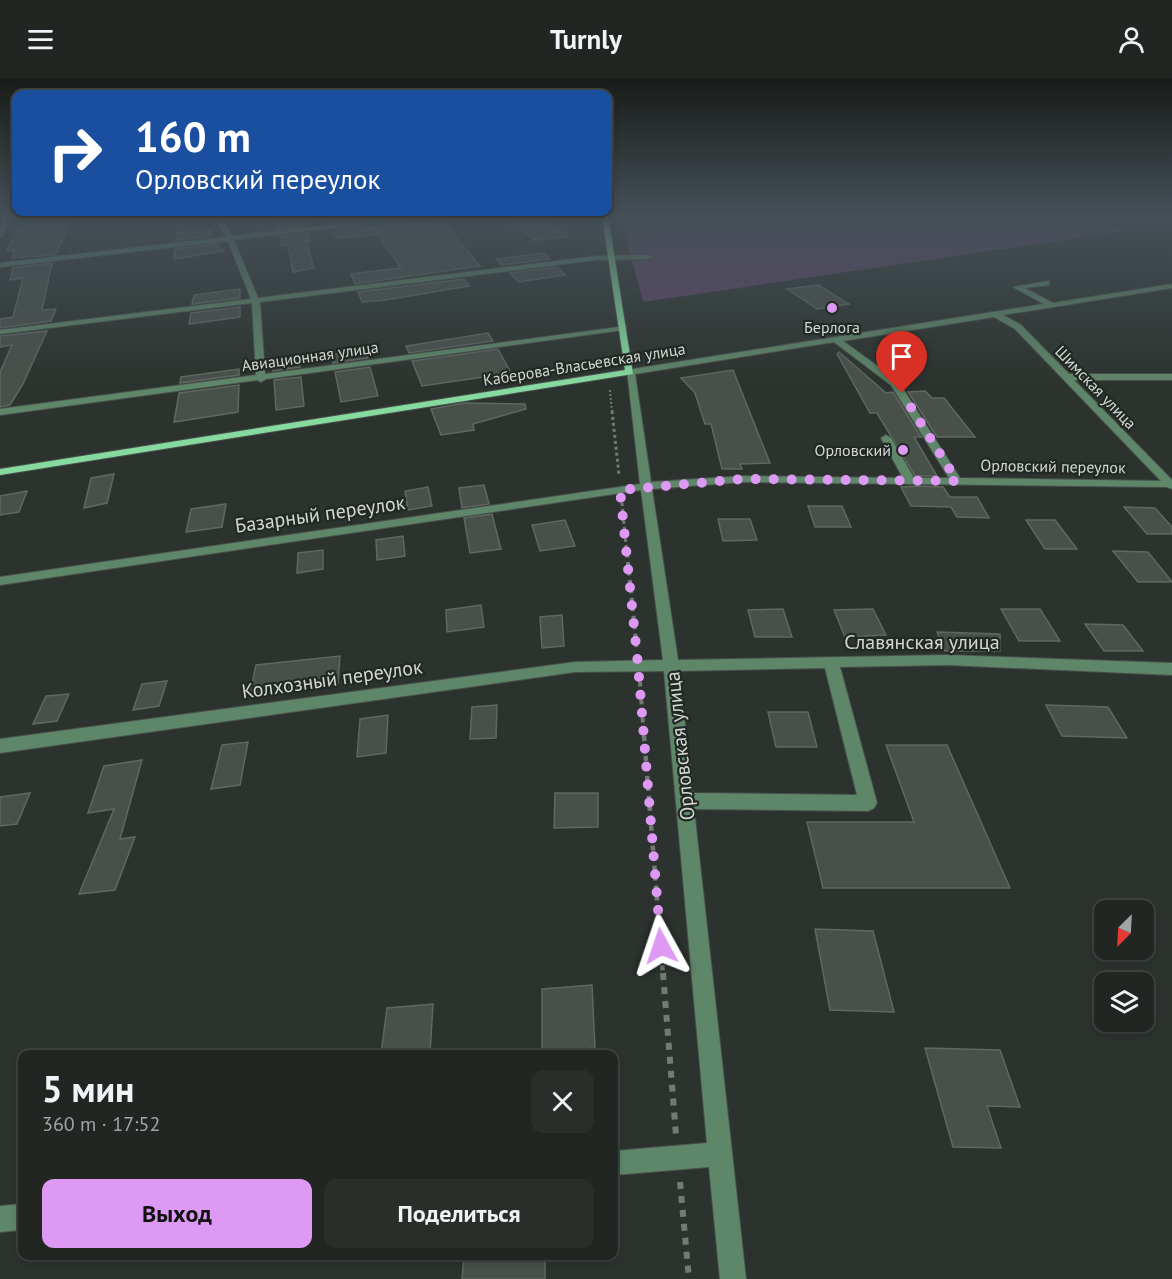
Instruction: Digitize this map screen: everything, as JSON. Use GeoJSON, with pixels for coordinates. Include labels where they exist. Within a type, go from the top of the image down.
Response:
{"type":"FeatureCollection","features":[{"type":"Feature","properties":{"kind":"main road","name":"Орловская улица"},"geometry":{"type":"LineString","coordinates":[[614,272],[630,372]]}},
{"type":"Feature","properties":{"kind":"main road","name":"Каберова-Власьевская улица"},"geometry":{"type":"LineString","coordinates":[[0,472],[630,372]]}},
{"type":"Feature","properties":{"kind":"street"},"geometry":{"type":"LineString","coordinates":[[244,272],[256,301],[261,379]]}},
{"type":"Feature","properties":{"kind":"street"},"geometry":{"type":"LineString","coordinates":[[0,332],[496,272]]}},
{"type":"Feature","properties":{"kind":"street"},"geometry":{"type":"LineString","coordinates":[[1046,283],[1017,287],[1052,305]]}},
{"type":"Feature","properties":{"kind":"street","name":"Каберова-Власьевская улица"},"geometry":{"type":"LineString","coordinates":[[630,372],[1172,286]]}},
{"type":"Feature","properties":{"kind":"street","name":"Шимская улица"},"geometry":{"type":"LineString","coordinates":[[995,314],[1018,327],[1171,485]]}},
{"type":"Feature","properties":{"kind":"street","name":"Авиационная улица"},"geometry":{"type":"LineString","coordinates":[[0,412],[261,379],[623,328]]}},
{"type":"Feature","properties":{"kind":"street"},"geometry":{"type":"LineString","coordinates":[[835,339],[895,383],[957,481]]}},
{"type":"Feature","properties":{"kind":"street","name":"Орловская улица"},"geometry":{"type":"LineString","coordinates":[[630,372],[671,665],[733,1279]]}},
{"type":"Feature","properties":{"kind":"street"},"geometry":{"type":"LineString","coordinates":[[1066,377],[1172,377]]}},
{"type":"Feature","properties":{"kind":"street"},"geometry":{"type":"LineString","coordinates":[[886,438],[910,481]]}},
{"type":"Feature","properties":{"kind":"street","name":"Орловский переулок"},"geometry":{"type":"LineString","coordinates":[[646,486],[743,479],[1171,485]]}},
{"type":"Feature","properties":{"kind":"street","name":"Базарный переулок"},"geometry":{"type":"LineString","coordinates":[[0,581],[646,486]]}},
{"type":"Feature","properties":{"kind":"street","name":"Славянская улица"},"geometry":{"type":"LineString","coordinates":[[671,665],[948,660],[1172,669]]}},
{"type":"Feature","properties":{"kind":"street"},"geometry":{"type":"LineString","coordinates":[[685,801],[868,803],[831,663]]}},
{"type":"Feature","properties":{"kind":"street","name":"Колхозный переулок"},"geometry":{"type":"LineString","coordinates":[[0,746],[575,667],[671,665]]}},
{"type":"Feature","properties":{"kind":"street"},"geometry":{"type":"LineString","coordinates":[[618,1163],[722,1154]]}},
{"type":"Feature","properties":{"kind":"street"},"geometry":{"type":"LineString","coordinates":[[0,1219],[18,1217]]}},
{"type":"Feature","properties":{"kind":"path"},"geometry":{"type":"LineString","coordinates":[[609,375],[638,665],[689,1279]]}},
{"type":"Feature","properties":{"kind":"shaded area"},"geometry":{"type":"Polygon","coordinates":[[[635,272],[846,272],[643,302],[635,272]]]}},
{"type":"Feature","properties":{"kind":"building"},"geometry":{"type":"Polygon","coordinates":[[[12,272],[50,272],[42,310],[56,309],[51,321],[0,328],[0,319],[13,317],[23,278],[10,280],[12,272]]]}},
{"type":"Feature","properties":{"kind":"building"},"geometry":{"type":"Polygon","coordinates":[[[367,272],[438,272],[355,284],[351,274],[367,272]]]}},
{"type":"Feature","properties":{"kind":"building"},"geometry":{"type":"Polygon","coordinates":[[[562,272],[565,275],[519,282],[510,273],[562,272]]]}},
{"type":"Feature","properties":{"kind":"building"},"geometry":{"type":"Polygon","coordinates":[[[464,279],[469,286],[386,300],[362,302],[358,292],[464,279]]]}},
{"type":"Feature","properties":{"kind":"building"},"geometry":{"type":"Polygon","coordinates":[[[818,285],[849,304],[817,309],[787,289],[818,285]]]}},
{"type":"Feature","properties":{"kind":"building"},"geometry":{"type":"Polygon","coordinates":[[[240,289],[240,298],[192,304],[194,295],[240,289]]]}},
{"type":"Feature","properties":{"kind":"building"},"geometry":{"type":"Polygon","coordinates":[[[240,307],[240,317],[189,324],[191,313],[240,307]]]}},
{"type":"Feature","properties":{"kind":"building"},"geometry":{"type":"Polygon","coordinates":[[[47,331],[23,384],[10,405],[0,407],[0,372],[12,345],[0,347],[0,336],[47,331]]]}},
{"type":"Feature","properties":{"kind":"building"},"geometry":{"type":"Polygon","coordinates":[[[488,333],[493,341],[409,353],[406,346],[488,333]]]}},
{"type":"Feature","properties":{"kind":"building"},"geometry":{"type":"Polygon","coordinates":[[[498,349],[511,373],[422,386],[412,361],[498,349]]]}},
{"type":"Feature","properties":{"kind":"building"},"geometry":{"type":"Polygon","coordinates":[[[365,350],[368,358],[333,363],[331,355],[365,350]]]}},
{"type":"Feature","properties":{"kind":"building"},"geometry":{"type":"Polygon","coordinates":[[[839,352],[886,393],[893,392],[921,437],[914,437],[937,476],[915,476],[877,413],[870,413],[837,354],[839,352]]]}},
{"type":"Feature","properties":{"kind":"building"},"geometry":{"type":"Polygon","coordinates":[[[299,359],[300,367],[273,371],[273,362],[299,359]]]}},
{"type":"Feature","properties":{"kind":"building"},"geometry":{"type":"Polygon","coordinates":[[[370,367],[378,396],[341,402],[335,372],[370,367]]]}},
{"type":"Feature","properties":{"kind":"building"},"geometry":{"type":"Polygon","coordinates":[[[239,369],[239,375],[180,383],[181,377],[239,369]]]}},
{"type":"Feature","properties":{"kind":"building"},"geometry":{"type":"Polygon","coordinates":[[[733,370],[770,463],[740,464],[742,469],[722,469],[711,424],[705,424],[695,393],[681,378],[733,370]]]}},
{"type":"Feature","properties":{"kind":"building"},"geometry":{"type":"Polygon","coordinates":[[[301,377],[304,406],[276,410],[274,380],[301,377]]]}},
{"type":"Feature","properties":{"kind":"building"},"geometry":{"type":"Polygon","coordinates":[[[239,385],[238,412],[174,422],[179,393],[239,385]]]}},
{"type":"Feature","properties":{"kind":"building"},"geometry":{"type":"Polygon","coordinates":[[[925,391],[932,398],[944,398],[975,437],[937,437],[908,392],[925,391]]]}},
{"type":"Feature","properties":{"kind":"building"},"geometry":{"type":"Polygon","coordinates":[[[464,403],[525,404],[526,409],[473,424],[474,430],[441,435],[431,409],[464,403]]]}},
{"type":"Feature","properties":{"kind":"building"},"geometry":{"type":"Polygon","coordinates":[[[114,474],[107,503],[84,508],[91,478],[114,474]]]}},
{"type":"Feature","properties":{"kind":"building"},"geometry":{"type":"Polygon","coordinates":[[[484,485],[489,504],[462,508],[459,488],[484,485]]]}},
{"type":"Feature","properties":{"kind":"building"},"geometry":{"type":"Polygon","coordinates":[[[428,487],[432,506],[408,510],[405,491],[428,487]]]}},
{"type":"Feature","properties":{"kind":"building"},"geometry":{"type":"Polygon","coordinates":[[[901,487],[943,487],[950,497],[977,497],[989,518],[957,517],[951,507],[911,506],[901,487]]]}},
{"type":"Feature","properties":{"kind":"building"},"geometry":{"type":"Polygon","coordinates":[[[27,491],[19,512],[0,515],[0,496],[27,491]]]}},
{"type":"Feature","properties":{"kind":"building"},"geometry":{"type":"Polygon","coordinates":[[[226,504],[222,527],[186,532],[191,509],[226,504]]]}},
{"type":"Feature","properties":{"kind":"building"},"geometry":{"type":"Polygon","coordinates":[[[808,506],[842,506],[851,527],[815,527],[808,506]]]}},
{"type":"Feature","properties":{"kind":"building"},"geometry":{"type":"Polygon","coordinates":[[[1124,507],[1155,508],[1172,527],[1172,534],[1147,534],[1124,507]]]}},
{"type":"Feature","properties":{"kind":"building"},"geometry":{"type":"Polygon","coordinates":[[[492,514],[501,549],[470,553],[464,518],[492,514]]]}},
{"type":"Feature","properties":{"kind":"building"},"geometry":{"type":"Polygon","coordinates":[[[718,519],[750,519],[757,540],[723,541],[718,519]]]}},
{"type":"Feature","properties":{"kind":"building"},"geometry":{"type":"Polygon","coordinates":[[[565,520],[575,546],[540,551],[532,525],[565,520]]]}},
{"type":"Feature","properties":{"kind":"building"},"geometry":{"type":"Polygon","coordinates":[[[1026,520],[1055,520],[1077,549],[1045,549],[1026,520]]]}},
{"type":"Feature","properties":{"kind":"building"},"geometry":{"type":"Polygon","coordinates":[[[403,536],[405,556],[377,560],[376,540],[403,536]]]}},
{"type":"Feature","properties":{"kind":"building"},"geometry":{"type":"Polygon","coordinates":[[[323,550],[323,569],[297,573],[298,553],[323,550]]]}},
{"type":"Feature","properties":{"kind":"building"},"geometry":{"type":"Polygon","coordinates":[[[1113,551],[1148,552],[1172,582],[1138,582],[1113,551]]]}},
{"type":"Feature","properties":{"kind":"building"},"geometry":{"type":"Polygon","coordinates":[[[481,605],[484,627],[447,632],[446,610],[481,605]]]}},
{"type":"Feature","properties":{"kind":"building"},"geometry":{"type":"Polygon","coordinates":[[[783,609],[792,637],[755,637],[748,610],[783,609]]]}},
{"type":"Feature","properties":{"kind":"building"},"geometry":{"type":"Polygon","coordinates":[[[873,609],[886,635],[845,637],[834,610],[873,609]]]}},
{"type":"Feature","properties":{"kind":"building"},"geometry":{"type":"Polygon","coordinates":[[[1001,609],[1040,609],[1060,641],[1019,641],[1001,609]]]}},
{"type":"Feature","properties":{"kind":"building"},"geometry":{"type":"Polygon","coordinates":[[[562,615],[564,646],[542,648],[540,617],[562,615]]]}},
{"type":"Feature","properties":{"kind":"building"},"geometry":{"type":"Polygon","coordinates":[[[1085,624],[1123,625],[1143,651],[1104,651],[1085,624]]]}},
{"type":"Feature","properties":{"kind":"building"},"geometry":{"type":"Polygon","coordinates":[[[937,632],[1000,634],[1000,651],[945,651],[937,632]]]}},
{"type":"Feature","properties":{"kind":"building"},"geometry":{"type":"Polygon","coordinates":[[[340,656],[338,683],[250,694],[256,665],[340,656]]]}},
{"type":"Feature","properties":{"kind":"building"},"geometry":{"type":"Polygon","coordinates":[[[167,681],[159,706],[133,710],[142,684],[167,681]]]}},
{"type":"Feature","properties":{"kind":"building"},"geometry":{"type":"Polygon","coordinates":[[[69,694],[57,721],[33,724],[46,696],[69,694]]]}},
{"type":"Feature","properties":{"kind":"building"},"geometry":{"type":"Polygon","coordinates":[[[497,705],[496,738],[470,739],[472,707],[497,705]]]}},
{"type":"Feature","properties":{"kind":"building"},"geometry":{"type":"Polygon","coordinates":[[[1046,705],[1108,707],[1127,738],[1062,736],[1046,705]]]}},
{"type":"Feature","properties":{"kind":"building"},"geometry":{"type":"Polygon","coordinates":[[[768,712],[808,712],[817,747],[776,747],[768,712]]]}},
{"type":"Feature","properties":{"kind":"building"},"geometry":{"type":"Polygon","coordinates":[[[388,715],[386,753],[357,757],[360,719],[388,715]]]}},
{"type":"Feature","properties":{"kind":"building"},"geometry":{"type":"Polygon","coordinates":[[[248,742],[240,785],[211,789],[222,745],[248,742]]]}},
{"type":"Feature","properties":{"kind":"building"},"geometry":{"type":"Polygon","coordinates":[[[886,745],[947,745],[1010,888],[823,888],[807,822],[914,822],[886,745]]]}},
{"type":"Feature","properties":{"kind":"building"},"geometry":{"type":"Polygon","coordinates":[[[142,760],[120,839],[135,837],[115,890],[79,894],[114,809],[88,813],[104,766],[142,760]]]}},
{"type":"Feature","properties":{"kind":"building"},"geometry":{"type":"Polygon","coordinates":[[[30,793],[17,824],[0,826],[0,797],[30,793]]]}},
{"type":"Feature","properties":{"kind":"building"},"geometry":{"type":"Polygon","coordinates":[[[555,793],[598,793],[598,827],[554,828],[555,793]]]}},
{"type":"Feature","properties":{"kind":"building"},"geometry":{"type":"Polygon","coordinates":[[[815,929],[873,931],[894,1012],[830,1010],[815,929]]]}},
{"type":"Feature","properties":{"kind":"building"},"geometry":{"type":"Polygon","coordinates":[[[592,985],[595,1048],[542,1050],[542,989],[592,985]]]}},
{"type":"Feature","properties":{"kind":"building"},"geometry":{"type":"Polygon","coordinates":[[[433,1004],[430,1050],[382,1050],[387,1008],[433,1004]]]}},
{"type":"Feature","properties":{"kind":"building"},"geometry":{"type":"Polygon","coordinates":[[[925,1048],[1000,1050],[1020,1107],[987,1106],[1001,1148],[953,1147],[925,1048]]]}},
{"type":"Feature","properties":{"kind":"building"},"geometry":{"type":"Polygon","coordinates":[[[464,1260],[545,1260],[545,1279],[462,1279],[464,1260]]]}},
{"type":"Feature","properties":{"kind":"place","name":"Берлога"},"geometry":{"type":"Point","coordinates":[832,308]}},
{"type":"Feature","properties":{"kind":"place","name":"Орловский"},"geometry":{"type":"Point","coordinates":[903,450]}},
{"type":"Feature","properties":{"kind":"route"},"geometry":{"type":"LineString","coordinates":[[661,946],[638,665],[620,490],[743,479],[957,481],[902,393]]}}]}
